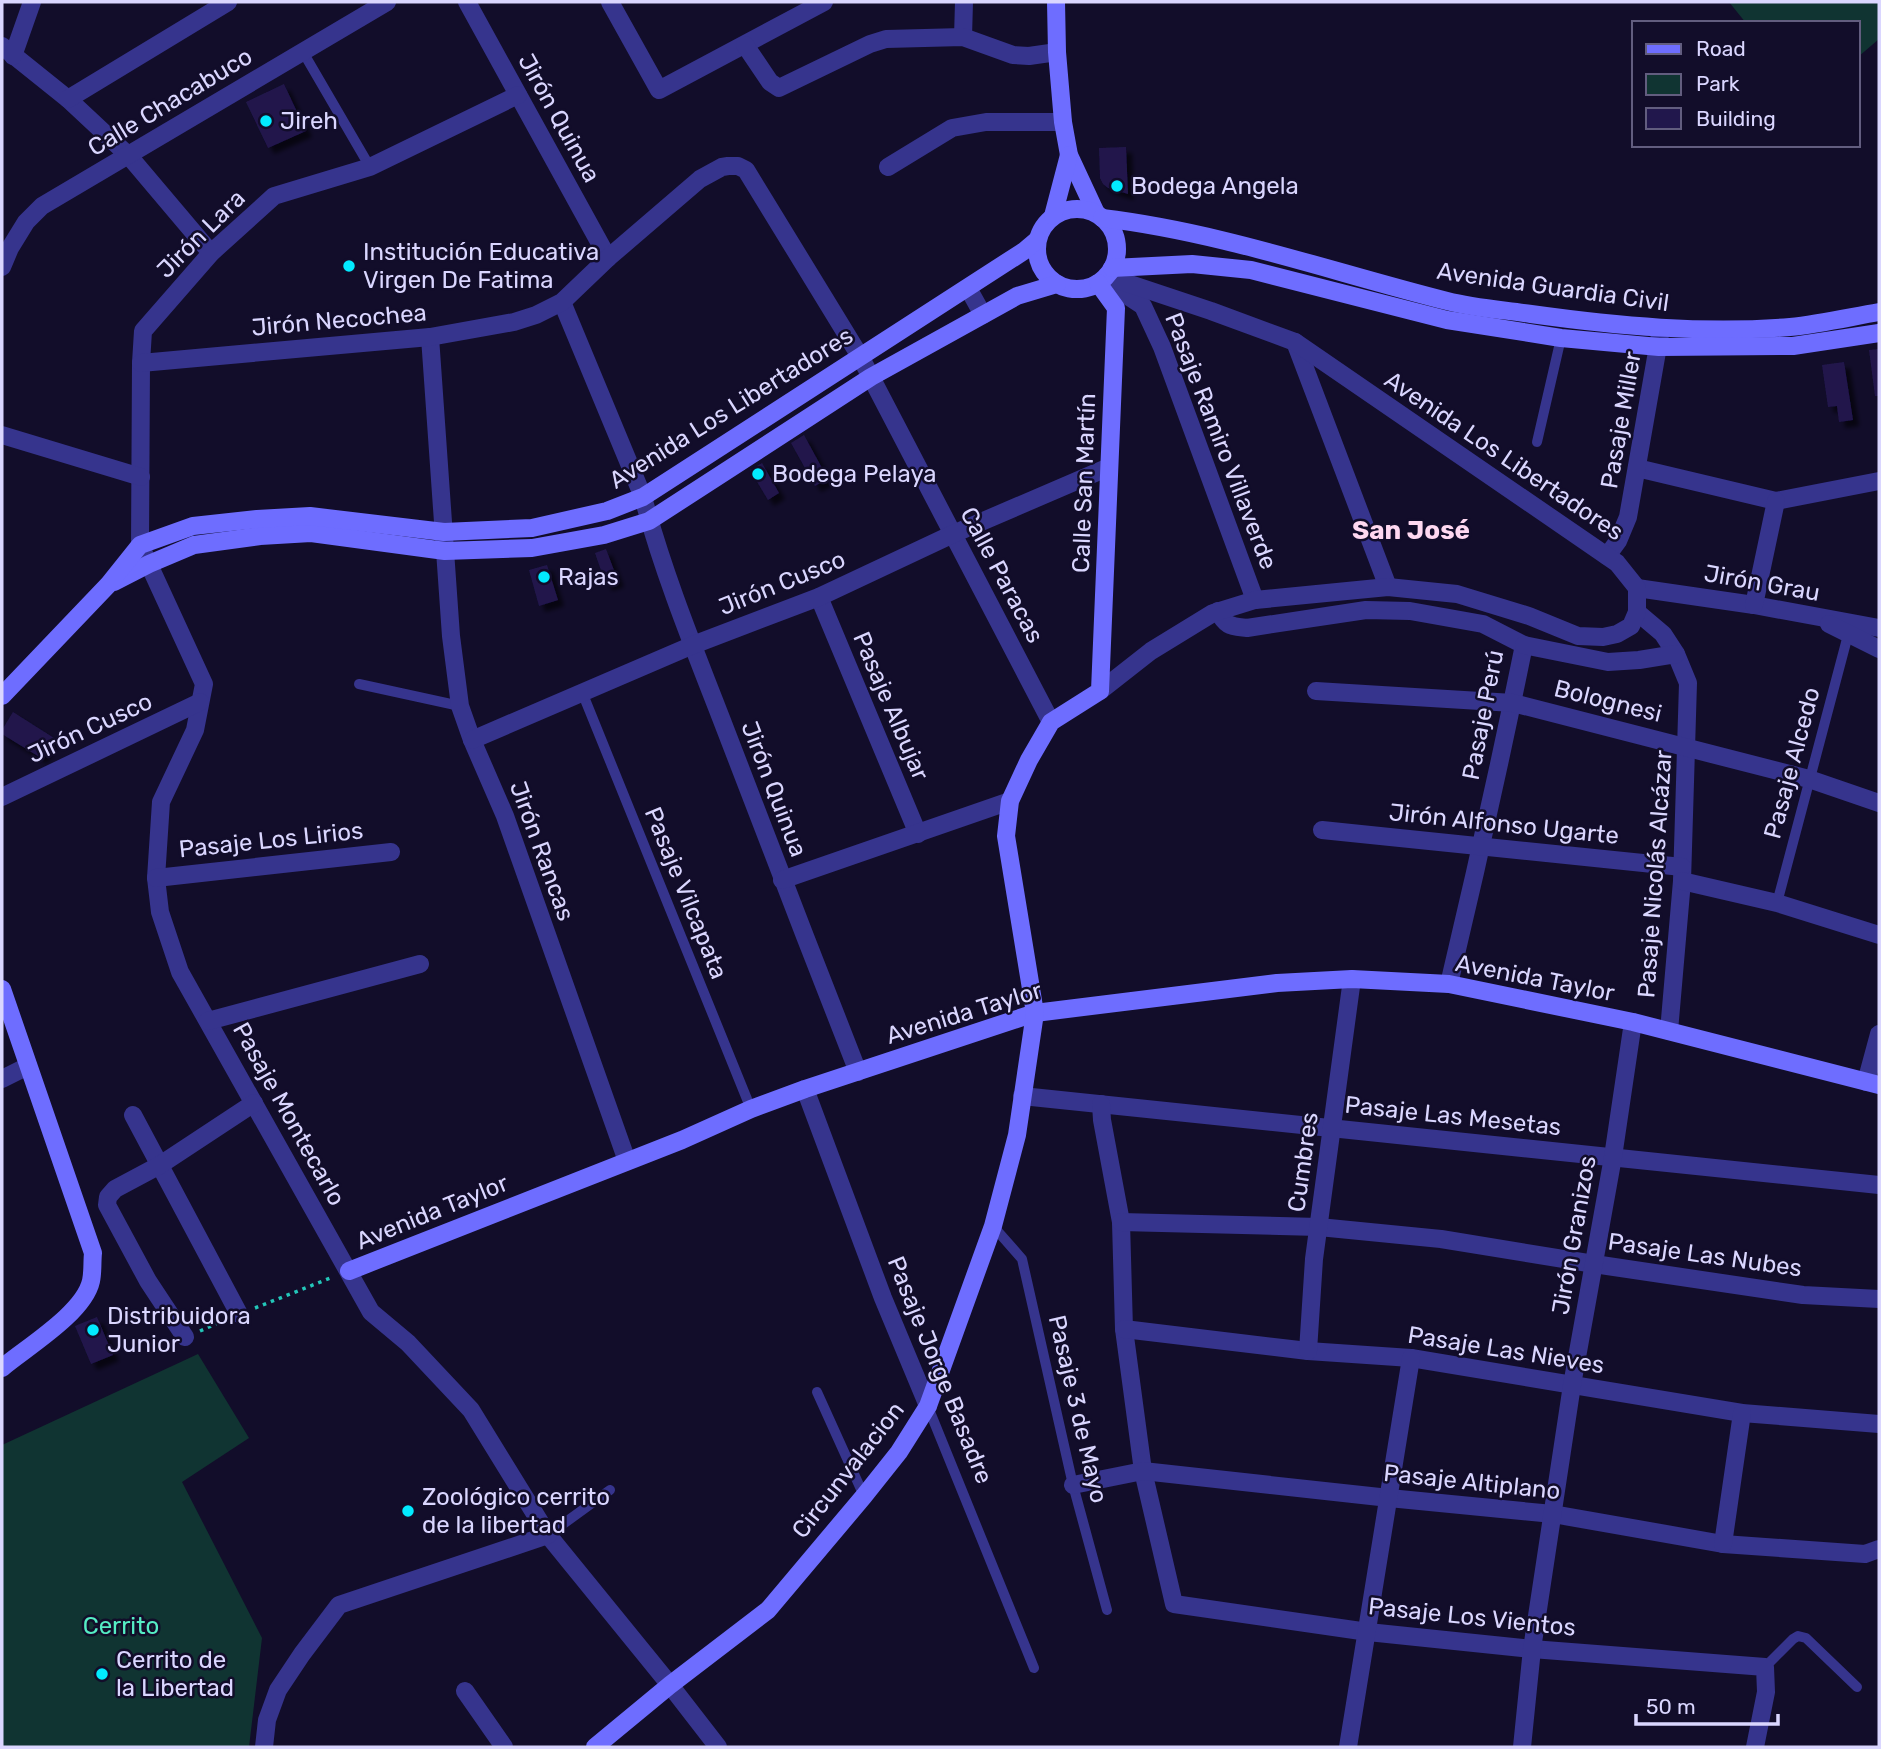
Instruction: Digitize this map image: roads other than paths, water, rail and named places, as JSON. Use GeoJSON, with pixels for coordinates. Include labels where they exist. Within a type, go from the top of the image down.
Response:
{"type":"FeatureCollection","features":[{"type":"Feature","properties":{"kind":"street"},"geometry":{"type":"LineString","coordinates":[[32,2],[7,51],[68,99],[129,156],[211,253]]}},
{"type":"Feature","properties":{"kind":"street"},"geometry":{"type":"LineString","coordinates":[[68,99],[228,2]]}},
{"type":"Feature","properties":{"kind":"street","name":"Calle Chacabuco"},"geometry":{"type":"LineString","coordinates":[[2,267],[26,222],[42,206],[387,2]]}},
{"type":"Feature","properties":{"kind":"street","name":"Jirón Quinua"},"geometry":{"type":"LineString","coordinates":[[467,2],[608,258]]}},
{"type":"Feature","properties":{"kind":"street"},"geometry":{"type":"LineString","coordinates":[[610,2],[659,90],[824,2]]}},
{"type":"Feature","properties":{"kind":"street"},"geometry":{"type":"LineString","coordinates":[[963,37],[964,2]]}},
{"type":"Feature","properties":{"kind":"street"},"geometry":{"type":"LineString","coordinates":[[1056,2],[1057,52],[1063,122],[1069,155],[1099,215],[1110,226],[1117,247],[1116,258],[1105,277],[1089,287],[1067,288],[1057,284],[1047,276],[1036,253],[1040,231],[1054,216],[1063,211],[1085,209],[1099,215]]}},
{"type":"Feature","properties":{"kind":"street"},"geometry":{"type":"LineString","coordinates":[[745,45],[770,82],[779,88],[870,44],[886,39],[963,37],[1013,55],[1057,52]]}},
{"type":"Feature","properties":{"kind":"street","name":"Jirón Lara"},"geometry":{"type":"LineString","coordinates":[[149,564],[140,545],[141,363],[144,331],[211,253],[274,196],[370,167],[519,95]]}},
{"type":"Feature","properties":{"kind":"street"},"geometry":{"type":"LineString","coordinates":[[888,167],[952,128],[986,122],[1063,122]]}},
{"type":"Feature","properties":{"kind":"street"},"geometry":{"type":"LineString","coordinates":[[1054,216],[1069,155]]}},
{"type":"Feature","properties":{"kind":"street","name":"Jirón Necochea"},"geometry":{"type":"LineString","coordinates":[[141,363],[430,337],[514,322],[536,315],[562,302],[608,258],[700,179],[728,166],[738,166],[746,170],[861,358]]}},
{"type":"Feature","properties":{"kind":"street","name":"Avenida Guardia Civil"},"geometry":{"type":"LineString","coordinates":[[1099,215],[1255,247],[1450,302],[1564,319],[1660,338],[1728,330],[1793,327],[1879,312]]}},
{"type":"Feature","properties":{"kind":"street","name":"Avenida Los Libertadores"},"geometry":{"type":"LineString","coordinates":[[2,696],[108,585],[140,545],[193,526],[257,519],[310,516],[444,532],[532,528],[607,511],[643,497],[861,358],[1037,240]]}},
{"type":"Feature","properties":{"kind":"street","name":"Avenida Guardia Civil"},"geometry":{"type":"LineString","coordinates":[[1105,277],[1192,264],[1251,270],[1447,320],[1561,338],[1660,338],[1793,346],[1879,333]]}},
{"type":"Feature","properties":{"kind":"street","name":"Avenida Los Libertadores"},"geometry":{"type":"LineString","coordinates":[[1105,277],[1211,311],[1295,342],[1607,556],[1637,588]]}},
{"type":"Feature","properties":{"kind":"street","name":"Calle San Martín"},"geometry":{"type":"LineString","coordinates":[[1100,691],[1116,308],[1105,277]]}},
{"type":"Feature","properties":{"kind":"street","name":"Pasaje Ramiro Villaverde"},"geometry":{"type":"LineString","coordinates":[[1105,277],[1143,306],[1162,347],[1255,600]]}},
{"type":"Feature","properties":{"kind":"street","name":"Avenida Los Libertadores"},"geometry":{"type":"LineString","coordinates":[[108,585],[194,545],[260,536],[311,533],[445,551],[532,548],[604,535],[649,521],[871,377],[1017,296],[1057,284]]}},
{"type":"Feature","properties":{"kind":"street"},"geometry":{"type":"LineString","coordinates":[[968,288],[983,315]]}},
{"type":"Feature","properties":{"kind":"street"},"geometry":{"type":"LineString","coordinates":[[562,302],[643,497]]}},
{"type":"Feature","properties":{"kind":"street","name":"Jirón Rancas"},"geometry":{"type":"LineString","coordinates":[[430,337],[450,636],[460,706],[471,740],[505,816],[626,1161]]}},
{"type":"Feature","properties":{"kind":"street","name":"Pasaje Miller"},"geometry":{"type":"LineString","coordinates":[[1607,556],[1618,541],[1628,517],[1660,338]]}},
{"type":"Feature","properties":{"kind":"street"},"geometry":{"type":"LineString","coordinates":[[1295,342],[1388,587]]}},
{"type":"Feature","properties":{"kind":"street","name":"Calle Paracas"},"geometry":{"type":"LineString","coordinates":[[861,358],[1051,722]]}},
{"type":"Feature","properties":{"kind":"street"},"geometry":{"type":"LineString","coordinates":[[2,435],[141,477]]}},
{"type":"Feature","properties":{"kind":"street","name":"Jirón Cusco"},"geometry":{"type":"LineString","coordinates":[[471,740],[693,645],[819,597],[953,534],[1109,467]]}},
{"type":"Feature","properties":{"kind":"street"},"geometry":{"type":"LineString","coordinates":[[1637,468],[1776,501],[1879,481]]}},
{"type":"Feature","properties":{"kind":"street","name":"Jirón Quinua"},"geometry":{"type":"LineString","coordinates":[[643,497],[693,645],[858,1072]]}},
{"type":"Feature","properties":{"kind":"street"},"geometry":{"type":"LineString","coordinates":[[1754,605],[1776,501]]}},
{"type":"Feature","properties":{"kind":"street","name":"Pasaje Montecarlo"},"geometry":{"type":"LineString","coordinates":[[149,564],[204,684],[195,730],[161,802],[156,878],[160,912],[180,972],[371,1312],[408,1343],[471,1410],[548,1535],[718,1747]]}},
{"type":"Feature","properties":{"kind":"street"},"geometry":{"type":"LineString","coordinates":[[782,880],[1010,801],[1051,722],[1100,691],[1151,651],[1218,611],[1255,600],[1388,587],[1457,594],[1529,616],[1578,636],[1603,638],[1631,626],[1637,612],[1637,588]]}},
{"type":"Feature","properties":{"kind":"street","name":"Jirón Grau"},"geometry":{"type":"LineString","coordinates":[[1637,588],[1754,605],[1879,628]]}},
{"type":"Feature","properties":{"kind":"street","name":"Pasaje Albujar"},"geometry":{"type":"LineString","coordinates":[[819,597],[918,834]]}},
{"type":"Feature","properties":{"kind":"street","name":"Pasaje Perú"},"geometry":{"type":"LineString","coordinates":[[1218,611],[1224,622],[1247,628],[1366,610],[1410,611],[1483,624],[1524,645],[1482,846],[1449,984]]}},
{"type":"Feature","properties":{"kind":"street","name":"Pasaje Nicolás Alcázar"},"geometry":{"type":"LineString","coordinates":[[1637,612],[1663,634],[1676,654],[1688,683],[1682,874],[1669,1031]]}},
{"type":"Feature","properties":{"kind":"street"},"geometry":{"type":"LineString","coordinates":[[1817,617],[1879,649]]}},
{"type":"Feature","properties":{"kind":"street"},"geometry":{"type":"LineString","coordinates":[[1524,645],[1608,662],[1676,654]]}},
{"type":"Feature","properties":{"kind":"street","name":"Bolognesi"},"geometry":{"type":"LineString","coordinates":[[1316,691],[1513,703],[1809,779],[1879,803]]}},
{"type":"Feature","properties":{"kind":"street","name":"Jirón Cusco"},"geometry":{"type":"LineString","coordinates":[[2,797],[200,702]]}},
{"type":"Feature","properties":{"kind":"street","name":"Circunvalacion"},"geometry":{"type":"LineString","coordinates":[[594,1747],[768,1610],[899,1452],[928,1406],[993,1226],[1017,1135],[1035,1013],[1006,836],[1010,801]]}},
{"type":"Feature","properties":{"kind":"street","name":"Jirón Alfonso Ugarte"},"geometry":{"type":"LineString","coordinates":[[1322,830],[1482,846],[1682,874],[1879,935]]}},
{"type":"Feature","properties":{"kind":"street","name":"Pasaje Los Lirios"},"geometry":{"type":"LineString","coordinates":[[156,878],[391,852]]}},
{"type":"Feature","properties":{"kind":"street"},"geometry":{"type":"LineString","coordinates":[[208,1021],[420,964]]}},
{"type":"Feature","properties":{"kind":"street","name":"Avenida Taylor"},"geometry":{"type":"LineString","coordinates":[[349,1271],[805,1089],[1035,1013],[1277,983],[1352,979],[1449,984],[1633,1022],[1872,1083]]}},
{"type":"Feature","properties":{"kind":"street","name":"Cumbres"},"geometry":{"type":"LineString","coordinates":[[1308,1351],[1314,1259],[1352,979]]}},
{"type":"Feature","properties":{"kind":"street"},"geometry":{"type":"LineString","coordinates":[[2,989],[93,1253],[91,1282],[84,1297],[71,1313],[2,1368]]}},
{"type":"Feature","properties":{"kind":"street","name":"Jirón Granizos"},"geometry":{"type":"LineString","coordinates":[[1522,1747],[1532,1649],[1572,1385],[1613,1157],[1633,1022]]}},
{"type":"Feature","properties":{"kind":"street"},"geometry":{"type":"LineString","coordinates":[[1872,1083],[1879,1034]]}},
{"type":"Feature","properties":{"kind":"street"},"geometry":{"type":"LineString","coordinates":[[2,1079],[28,1066]]}},
{"type":"Feature","properties":{"kind":"street","name":"Pasaje Jorge Basadre"},"geometry":{"type":"LineString","coordinates":[[805,1089],[883,1298],[928,1406]]}},
{"type":"Feature","properties":{"kind":"street","name":"Pasaje Las Mesetas"},"geometry":{"type":"LineString","coordinates":[[1022,1096],[1879,1185]]}},
{"type":"Feature","properties":{"kind":"street"},"geometry":{"type":"LineString","coordinates":[[186,1337],[148,1281],[107,1205],[108,1197],[115,1189],[160,1165],[254,1103]]}},
{"type":"Feature","properties":{"kind":"street"},"geometry":{"type":"LineString","coordinates":[[1101,1104],[1121,1222],[1124,1329],[1143,1471]]}},
{"type":"Feature","properties":{"kind":"street"},"geometry":{"type":"LineString","coordinates":[[133,1115],[239,1314]]}},
{"type":"Feature","properties":{"kind":"street","name":"Pasaje Las Nubes"},"geometry":{"type":"LineString","coordinates":[[1121,1222],[1319,1227],[1441,1239],[1803,1295],[1879,1299]]}},
{"type":"Feature","properties":{"kind":"street","name":"Pasaje Las Nieves"},"geometry":{"type":"LineString","coordinates":[[1124,1329],[1308,1351],[1411,1358],[1742,1413],[1879,1418]]}},
{"type":"Feature","properties":{"kind":"street"},"geometry":{"type":"LineString","coordinates":[[1348,1747],[1411,1358]]}},
{"type":"Feature","properties":{"kind":"street"},"geometry":{"type":"LineString","coordinates":[[1723,1544],[1742,1413]]}},
{"type":"Feature","properties":{"kind":"street","name":"Pasaje Altiplano"},"geometry":{"type":"LineString","coordinates":[[1073,1485],[1143,1471],[1553,1514],[1723,1544],[1872,1552]]}},
{"type":"Feature","properties":{"kind":"street","name":"Pasaje Los Vientos"},"geometry":{"type":"LineString","coordinates":[[1143,1471],[1174,1604],[1368,1632],[1532,1649],[1765,1667]]}},
{"type":"Feature","properties":{"kind":"street"},"geometry":{"type":"LineString","coordinates":[[264,1747],[267,1720],[278,1690],[339,1605],[548,1535]]}},
{"type":"Feature","properties":{"kind":"street"},"geometry":{"type":"LineString","coordinates":[[1755,1747],[1766,1692],[1765,1667]]}},
{"type":"Feature","properties":{"kind":"street"},"geometry":{"type":"LineString","coordinates":[[465,1691],[504,1747]]}},
{"type":"Feature","properties":{"kind":"lane"},"geometry":{"type":"LineString","coordinates":[[303,52],[370,167]]}},
{"type":"Feature","properties":{"kind":"lane"},"geometry":{"type":"LineString","coordinates":[[1537,442],[1561,338]]}},
{"type":"Feature","properties":{"kind":"lane","name":"Pasaje Alcedo"},"geometry":{"type":"LineString","coordinates":[[1777,903],[1849,635]]}},
{"type":"Feature","properties":{"kind":"lane"},"geometry":{"type":"LineString","coordinates":[[359,684],[460,706]]}},
{"type":"Feature","properties":{"kind":"lane","name":"Pasaje Vilcapata"},"geometry":{"type":"LineString","coordinates":[[582,692],[751,1110]]}},
{"type":"Feature","properties":{"kind":"lane","name":"Pasaje 3 de Mayo"},"geometry":{"type":"LineString","coordinates":[[993,1226],[1022,1259],[1073,1485],[1107,1610]]}},
{"type":"Feature","properties":{"kind":"lane"},"geometry":{"type":"LineString","coordinates":[[817,1392],[864,1496]]}},
{"type":"Feature","properties":{"kind":"lane","name":"Pasaje Jorge Basadre"},"geometry":{"type":"LineString","coordinates":[[928,1406],[1034,1668]]}},
{"type":"Feature","properties":{"kind":"lane"},"geometry":{"type":"LineString","coordinates":[[548,1535],[610,1489]]}},
{"type":"Feature","properties":{"kind":"lane"},"geometry":{"type":"LineString","coordinates":[[1765,1667],[1798,1636],[1806,1638],[1857,1687]]}},
{"type":"Feature","properties":{"kind":"place","name":"Jireh"},"geometry":{"type":"Point","coordinates":[266,121]}},
{"type":"Feature","properties":{"kind":"place","name":"Bodega Angela"},"geometry":{"type":"Point","coordinates":[1117,186]}},
{"type":"Feature","properties":{"kind":"place","name":"Institución Educativa Virgen De Fatima"},"geometry":{"type":"Point","coordinates":[349,266]}},
{"type":"Feature","properties":{"kind":"place","name":"Bodega Pelaya"},"geometry":{"type":"Point","coordinates":[758,474]}},
{"type":"Feature","properties":{"kind":"place","name":"Rajas"},"geometry":{"type":"Point","coordinates":[544,577]}},
{"type":"Feature","properties":{"kind":"place","name":"Distribuidora Junior"},"geometry":{"type":"Point","coordinates":[93,1330]}},
{"type":"Feature","properties":{"kind":"place","name":"Zoológico cerrito de la libertad"},"geometry":{"type":"Point","coordinates":[408,1511]}},
{"type":"Feature","properties":{"kind":"place","name":"Cerrito de la Libertad"},"geometry":{"type":"Point","coordinates":[102,1674]}},
{"type":"Feature","properties":{"kind":"district","name":"San José"},"geometry":{"type":"Point","coordinates":[1411,530]}},
{"type":"Feature","properties":{"kind":"park label","name":"Cerrito"},"geometry":{"type":"Point","coordinates":[121,1626]}}]}
